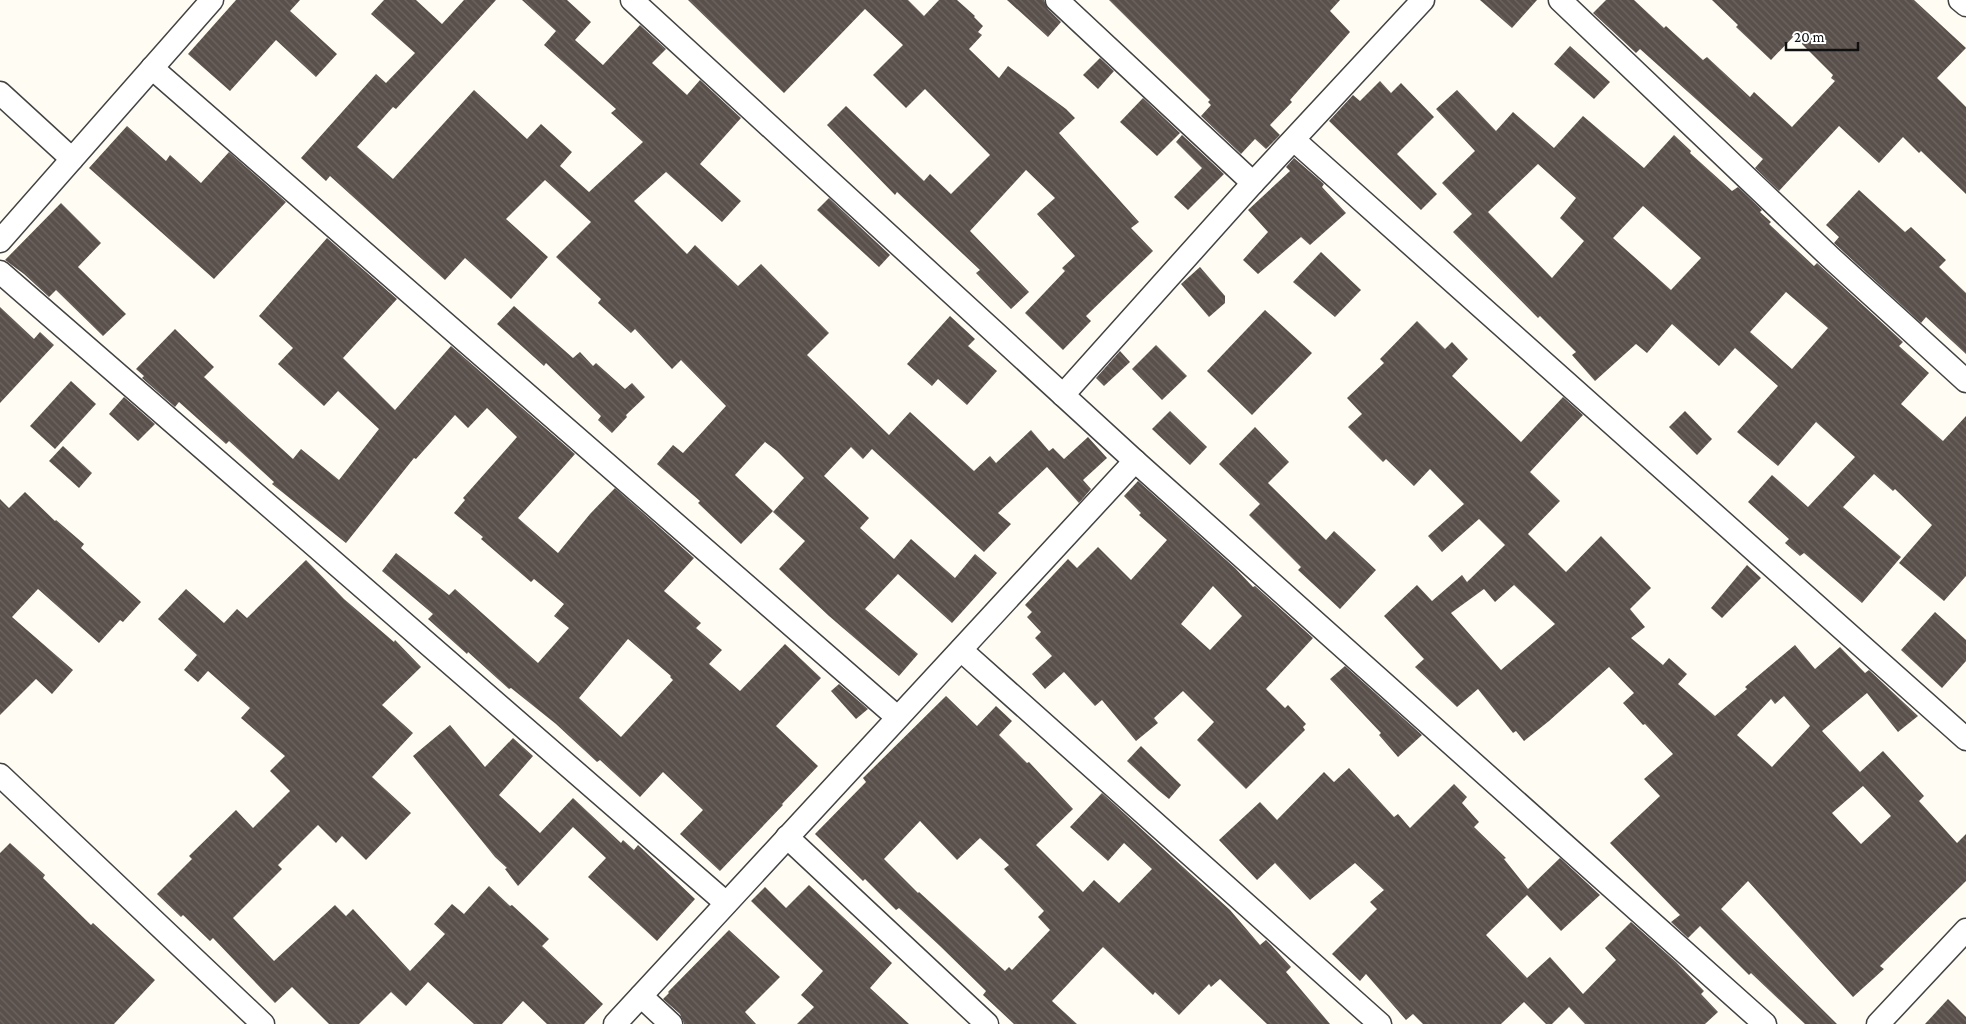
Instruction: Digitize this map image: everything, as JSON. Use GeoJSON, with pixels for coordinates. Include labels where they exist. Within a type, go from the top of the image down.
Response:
{"type":"FeatureCollection","features":[{"type":"Feature","properties":{"kind":"street"},"geometry":{"type":"LineString","coordinates":[[0,241],[212,0]]}},
{"type":"Feature","properties":{"kind":"street"},"geometry":{"type":"LineString","coordinates":[[632,0],[1063,396],[1765,1024]]}},
{"type":"Feature","properties":{"kind":"street"},"geometry":{"type":"LineString","coordinates":[[1057,0],[1253,182]]}},
{"type":"Feature","properties":{"kind":"street"},"geometry":{"type":"LineString","coordinates":[[1063,396],[1253,182],[1423,0]]}},
{"type":"Feature","properties":{"kind":"street"},"geometry":{"type":"LineString","coordinates":[[1560,0],[1830,257],[1966,381]]}},
{"type":"Feature","properties":{"kind":"street"},"geometry":{"type":"LineString","coordinates":[[1960,0],[1966,5]]}},
{"type":"Feature","properties":{"kind":"street"},"geometry":{"type":"LineString","coordinates":[[152,68],[897,717]]}},
{"type":"Feature","properties":{"kind":"street"},"geometry":{"type":"LineString","coordinates":[[0,93],[72,159]]}},
{"type":"Feature","properties":{"kind":"street"},"geometry":{"type":"LineString","coordinates":[[1294,140],[1966,739]]}},
{"type":"Feature","properties":{"kind":"street"},"geometry":{"type":"LineString","coordinates":[[0,272],[726,903]]}},
{"type":"Feature","properties":{"kind":"street"},"geometry":{"type":"LineString","coordinates":[[614,1024],[1135,461]]}},
{"type":"Feature","properties":{"kind":"street"},"geometry":{"type":"LineString","coordinates":[[961,650],[1380,1024]]}},
{"type":"Feature","properties":{"kind":"street"},"geometry":{"type":"LineString","coordinates":[[0,775],[263,1024]]}},
{"type":"Feature","properties":{"kind":"street"},"geometry":{"type":"LineString","coordinates":[[788,837],[987,1024]]}},
{"type":"Feature","properties":{"kind":"street"},"geometry":{"type":"LineString","coordinates":[[1878,1024],[1966,930]]}},
{"type":"Feature","properties":{"kind":"street"},"geometry":{"type":"LineString","coordinates":[[641,996],[671,1024]]}},
{"type":"Feature","properties":{"kind":"building"},"geometry":{"type":"Polygon","coordinates":[[[236,0],[300,0],[290,11],[337,54],[316,77],[276,40],[230,91],[188,54],[236,0]]]}},
{"type":"Feature","properties":{"kind":"building"},"geometry":{"type":"Polygon","coordinates":[[[384,0],[416,0],[442,24],[464,0],[496,0],[396,109],[393,107],[357,147],[393,179],[474,90],[527,139],[541,124],[572,152],[560,166],[589,192],[643,142],[611,113],[616,109],[544,45],[556,31],[522,0],[567,0],[591,22],[575,40],[603,65],[640,25],[666,49],[652,63],[687,95],[700,80],[741,118],[700,164],[741,201],[722,222],[666,172],[634,201],[687,254],[695,245],[738,286],[761,264],[829,333],[807,355],[889,435],[910,412],[974,471],[990,456],[996,463],[1031,430],[1049,451],[1053,448],[1064,459],[1088,437],[1107,458],[1083,480],[1091,489],[1079,503],[1047,467],[998,513],[1011,524],[984,552],[872,449],[863,459],[851,447],[824,476],[869,518],[860,528],[894,559],[911,539],[955,578],[975,554],[997,573],[952,623],[898,574],[865,609],[918,654],[899,676],[829,616],[779,569],[805,541],[773,512],[804,478],[777,451],[765,442],[735,475],[773,511],[741,544],[698,503],[700,501],[657,464],[673,445],[683,453],[726,406],[681,360],[672,369],[635,329],[631,333],[598,303],[601,299],[556,257],[591,222],[545,180],[506,219],[548,257],[511,299],[465,258],[445,280],[330,176],[326,181],[301,158],[376,74],[386,83],[415,53],[371,14],[384,0]]]}},
{"type":"Feature","properties":{"kind":"building"},"geometry":{"type":"Polygon","coordinates":[[[688,0],[908,0],[924,16],[939,0],[957,0],[983,26],[978,32],[982,35],[969,49],[999,78],[1008,66],[1066,109],[1075,118],[1059,133],[1139,222],[1131,228],[1153,251],[1086,316],[1091,321],[1063,350],[1025,313],[1065,271],[1062,268],[1075,256],[1037,214],[1055,198],[1026,170],[970,231],[1029,292],[1011,309],[976,273],[980,270],[897,192],[895,195],[827,125],[846,106],[924,181],[930,174],[951,194],[990,155],[925,89],[906,108],[873,75],[903,45],[865,9],[784,93],[688,0]]]}},
{"type":"Feature","properties":{"kind":"building"},"geometry":{"type":"Polygon","coordinates":[[[1007,0],[1044,0],[1048,9],[1061,22],[1048,37],[1007,0]]]}},
{"type":"Feature","properties":{"kind":"building"},"geometry":{"type":"Polygon","coordinates":[[[1109,0],[1340,0],[1330,11],[1350,32],[1290,100],[1292,102],[1270,125],[1280,135],[1266,149],[1255,139],[1241,154],[1201,116],[1211,105],[1208,102],[1210,100],[1109,0]]]}},
{"type":"Feature","properties":{"kind":"building"},"geometry":{"type":"Polygon","coordinates":[[[1480,0],[1537,0],[1512,28],[1480,0]]]}},
{"type":"Feature","properties":{"kind":"building"},"geometry":{"type":"Polygon","coordinates":[[[1606,0],[1634,0],[1703,60],[1707,57],[1750,97],[1754,92],[1792,127],[1835,81],[1831,78],[1833,75],[1794,36],[1771,60],[1736,27],[1738,25],[1712,0],[1914,0],[1966,48],[1937,78],[1966,107],[1966,194],[1921,151],[1919,153],[1903,137],[1879,163],[1839,126],[1779,191],[1755,168],[1763,159],[1640,49],[1636,53],[1593,13],[1606,0]]]}},
{"type":"Feature","properties":{"kind":"building"},"geometry":{"type":"Polygon","coordinates":[[[1570,46],[1610,82],[1594,99],[1554,64],[1570,46]]]}},
{"type":"Feature","properties":{"kind":"building"},"geometry":{"type":"Polygon","coordinates":[[[1100,58],[1114,71],[1098,89],[1083,75],[1100,58]]]}},
{"type":"Feature","properties":{"kind":"building"},"geometry":{"type":"Polygon","coordinates":[[[1380,81],[1391,93],[1401,83],[1434,117],[1397,154],[1437,194],[1421,210],[1329,121],[1353,95],[1360,101],[1380,81]]]}},
{"type":"Feature","properties":{"kind":"building"},"geometry":{"type":"Polygon","coordinates":[[[1457,90],[1496,131],[1513,112],[1554,148],[1583,116],[1644,168],[1674,135],[1691,151],[1690,153],[1732,191],[1738,187],[1762,210],[1760,212],[1771,222],[1769,224],[1814,266],[1817,263],[1903,342],[1899,346],[1929,373],[1901,404],[1943,441],[1966,416],[1966,576],[1944,601],[1899,563],[1932,525],[1895,489],[1893,491],[1874,474],[1843,507],[1901,557],[1862,603],[1804,553],[1800,556],[1785,543],[1789,539],[1748,502],[1772,475],[1808,507],[1855,457],[1816,422],[1778,466],[1737,432],[1778,386],[1735,348],[1719,366],[1672,324],[1647,353],[1636,344],[1595,381],[1572,355],[1576,352],[1540,316],[1538,318],[1453,232],[1472,214],[1442,183],[1475,151],[1436,109],[1457,90]],[[1538,164],[1488,212],[1552,278],[1584,241],[1560,218],[1576,198],[1538,164]],[[1643,206],[1613,238],[1671,290],[1701,258],[1643,206]],[[1786,292],[1750,332],[1792,369],[1828,328],[1786,292]]]}},
{"type":"Feature","properties":{"kind":"building"},"geometry":{"type":"Polygon","coordinates":[[[1143,98],[1180,133],[1157,156],[1120,122],[1143,98]]]}},
{"type":"Feature","properties":{"kind":"building"},"geometry":{"type":"Polygon","coordinates":[[[127,126],[166,161],[170,155],[201,183],[229,152],[286,202],[214,279],[89,168],[127,126]]]}},
{"type":"Feature","properties":{"kind":"building"},"geometry":{"type":"Polygon","coordinates":[[[1182,135],[1224,174],[1188,210],[1174,197],[1202,168],[1176,142],[1182,135]]]}},
{"type":"Feature","properties":{"kind":"building"},"geometry":{"type":"Polygon","coordinates":[[[1294,158],[1324,184],[1322,187],[1346,213],[1310,245],[1301,237],[1258,274],[1243,260],[1268,232],[1248,210],[1290,171],[1286,167],[1294,158]]]}},
{"type":"Feature","properties":{"kind":"building"},"geometry":{"type":"Polygon","coordinates":[[[1859,190],[1905,232],[1911,227],[1946,260],[1939,267],[1966,293],[1966,354],[1926,317],[1921,323],[1834,243],[1839,237],[1826,225],[1859,190]]]}},
{"type":"Feature","properties":{"kind":"building"},"geometry":{"type":"Polygon","coordinates":[[[829,198],[890,255],[879,267],[817,210],[829,198]]]}},
{"type":"Feature","properties":{"kind":"building"},"geometry":{"type":"Polygon","coordinates":[[[61,203],[101,243],[78,267],[126,314],[103,336],[56,290],[49,297],[24,274],[5,260],[61,203]]]}},
{"type":"Feature","properties":{"kind":"building"},"geometry":{"type":"Polygon","coordinates":[[[327,238],[397,299],[343,358],[395,410],[451,346],[575,454],[518,518],[558,553],[590,514],[615,488],[694,558],[664,591],[701,623],[696,628],[722,650],[709,664],[740,691],[785,644],[821,678],[776,726],[818,766],[720,871],[680,834],[703,810],[663,772],[640,797],[600,760],[597,762],[556,724],[511,688],[509,689],[468,652],[467,654],[428,619],[433,614],[382,571],[396,553],[449,595],[455,589],[538,663],[569,628],[554,616],[564,604],[534,579],[531,582],[454,513],[465,500],[463,498],[517,437],[487,408],[468,428],[455,415],[416,459],[414,458],[346,543],[272,484],[274,482],[229,441],[226,444],[179,402],[175,407],[142,378],[144,376],[136,369],[175,329],[214,367],[204,377],[249,419],[293,459],[301,449],[339,480],[379,429],[338,391],[324,406],[278,364],[293,348],[259,316],[327,238]],[[628,639],[579,698],[621,737],[673,680],[671,676],[628,639]]]}},
{"type":"Feature","properties":{"kind":"building"},"geometry":{"type":"Polygon","coordinates":[[[1321,252],[1361,290],[1335,317],[1293,282],[1321,252]]]}},
{"type":"Feature","properties":{"kind":"building"},"geometry":{"type":"Polygon","coordinates":[[[1200,267],[1225,296],[1225,303],[1209,317],[1181,284],[1200,267]]]}},
{"type":"Feature","properties":{"kind":"building"},"geometry":{"type":"Polygon","coordinates":[[[514,306],[573,358],[580,352],[593,366],[596,363],[625,389],[632,383],[645,397],[626,415],[627,417],[612,433],[598,420],[601,416],[546,363],[544,366],[497,324],[514,306]]]}},
{"type":"Feature","properties":{"kind":"building"},"geometry":{"type":"Polygon","coordinates":[[[0,307],[34,339],[40,332],[54,345],[0,403],[0,307]]]}},
{"type":"Feature","properties":{"kind":"building"},"geometry":{"type":"Polygon","coordinates":[[[1265,310],[1312,353],[1252,415],[1207,371],[1265,310]]]}},
{"type":"Feature","properties":{"kind":"building"},"geometry":{"type":"Polygon","coordinates":[[[950,316],[975,339],[968,346],[997,371],[967,405],[938,379],[932,386],[907,364],[950,316]]]}},
{"type":"Feature","properties":{"kind":"building"},"geometry":{"type":"Polygon","coordinates":[[[1417,321],[1445,349],[1452,342],[1468,359],[1452,376],[1521,442],[1563,397],[1583,415],[1530,472],[1560,501],[1528,534],[1566,572],[1601,536],[1651,588],[1630,609],[1645,627],[1631,638],[1663,665],[1669,658],[1687,674],[1678,684],[1715,716],[1747,689],[1745,687],[1795,645],[1815,669],[1840,647],[1865,673],[1869,670],[1918,716],[1898,732],[1867,693],[1822,731],[1860,772],[1883,751],[1924,796],[1919,801],[1957,843],[1966,834],[1966,881],[1880,966],[1884,969],[1853,997],[1748,881],[1721,909],[1837,1024],[1805,1024],[1751,973],[1749,975],[1700,926],[1688,938],[1671,922],[1680,915],[1610,843],[1660,796],[1644,779],[1673,754],[1623,703],[1634,693],[1609,667],[1524,741],[1516,731],[1513,733],[1478,689],[1457,707],[1415,667],[1424,659],[1384,616],[1417,585],[1432,601],[1462,575],[1467,582],[1505,545],[1479,519],[1442,552],[1428,536],[1464,504],[1430,469],[1414,486],[1386,459],[1383,462],[1348,427],[1362,414],[1347,398],[1384,363],[1380,359],[1417,321]],[[1514,585],[1495,602],[1484,589],[1451,613],[1501,670],[1555,624],[1514,585]],[[1784,696],[1775,704],[1771,699],[1737,735],[1772,767],[1810,726],[1784,696]],[[1863,786],[1832,813],[1861,844],[1891,816],[1863,786]]]}},
{"type":"Feature","properties":{"kind":"building"},"geometry":{"type":"Polygon","coordinates":[[[1156,345],[1187,376],[1162,400],[1132,369],[1156,345]]]}},
{"type":"Feature","properties":{"kind":"building"},"geometry":{"type":"Polygon","coordinates":[[[1120,351],[1130,362],[1104,386],[1096,378],[1120,351]]]}},
{"type":"Feature","properties":{"kind":"building"},"geometry":{"type":"Polygon","coordinates":[[[71,381],[96,404],[55,449],[30,426],[71,381]]]}},
{"type":"Feature","properties":{"kind":"building"},"geometry":{"type":"Polygon","coordinates":[[[124,397],[155,424],[138,441],[109,414],[124,397]]]}},
{"type":"Feature","properties":{"kind":"building"},"geometry":{"type":"Polygon","coordinates":[[[1170,411],[1207,447],[1190,465],[1152,429],[1170,411]]]}},
{"type":"Feature","properties":{"kind":"building"},"geometry":{"type":"Polygon","coordinates":[[[1685,411],[1712,439],[1697,455],[1669,427],[1685,411]]]}},
{"type":"Feature","properties":{"kind":"building"},"geometry":{"type":"Polygon","coordinates":[[[1255,427],[1289,462],[1268,483],[1326,540],[1334,531],[1376,570],[1340,609],[1298,570],[1301,567],[1249,515],[1260,504],[1219,464],[1255,427]]]}},
{"type":"Feature","properties":{"kind":"building"},"geometry":{"type":"Polygon","coordinates":[[[63,446],[92,473],[79,488],[49,461],[63,446]]]}},
{"type":"Feature","properties":{"kind":"building"},"geometry":{"type":"Polygon","coordinates":[[[1138,481],[1235,568],[1253,587],[1255,586],[1313,638],[1266,689],[1285,708],[1288,705],[1306,724],[1303,727],[1305,730],[1246,789],[1197,740],[1214,722],[1183,691],[1154,718],[1158,723],[1136,741],[1102,700],[1095,706],[1064,672],[1045,689],[1032,674],[1052,656],[1035,638],[1041,632],[1027,617],[1032,612],[1025,605],[1068,559],[1077,568],[1098,547],[1131,580],[1167,540],[1139,515],[1141,513],[1124,496],[1138,481]],[[1213,586],[1181,624],[1210,650],[1242,616],[1213,586]]]}},
{"type":"Feature","properties":{"kind":"building"},"geometry":{"type":"Polygon","coordinates":[[[25,492],[55,521],[84,544],[81,548],[141,602],[123,622],[120,620],[99,643],[38,589],[12,617],[73,670],[52,694],[36,679],[0,715],[0,499],[9,508],[25,492]]]}},
{"type":"Feature","properties":{"kind":"building"},"geometry":{"type":"Polygon","coordinates":[[[306,560],[344,599],[394,642],[395,640],[421,667],[382,705],[413,733],[372,777],[411,813],[366,860],[342,836],[336,843],[318,825],[278,865],[282,869],[233,918],[274,961],[335,905],[346,916],[353,909],[410,971],[445,934],[434,924],[452,904],[464,914],[489,886],[549,939],[542,946],[603,1004],[584,1024],[547,1024],[523,1001],[502,1024],[474,1024],[428,982],[406,1006],[391,992],[359,1024],[329,1024],[292,987],[275,1003],[213,938],[210,941],[183,915],[181,917],[157,894],[192,859],[189,856],[236,810],[253,828],[290,791],[270,771],[285,756],[241,718],[250,708],[208,671],[198,682],[184,670],[197,655],[158,619],[186,589],[224,623],[237,609],[247,618],[306,560]]]}},
{"type":"Feature","properties":{"kind":"building"},"geometry":{"type":"Polygon","coordinates":[[[1747,565],[1761,578],[1722,618],[1711,608],[1747,565]]]}},
{"type":"Feature","properties":{"kind":"building"},"geometry":{"type":"Polygon","coordinates":[[[1935,612],[1966,640],[1966,661],[1942,688],[1901,650],[1935,612]]]}},
{"type":"Feature","properties":{"kind":"building"},"geometry":{"type":"Polygon","coordinates":[[[1345,666],[1422,735],[1398,757],[1379,735],[1381,733],[1330,679],[1345,666]]]}},
{"type":"Feature","properties":{"kind":"building"},"geometry":{"type":"Polygon","coordinates":[[[839,684],[868,709],[856,719],[831,691],[839,684]]]}},
{"type":"Feature","properties":{"kind":"building"},"geometry":{"type":"Polygon","coordinates":[[[946,696],[977,726],[996,706],[1012,721],[999,735],[1027,763],[1029,762],[1073,809],[1036,845],[1083,892],[1094,880],[1119,903],[1152,869],[1124,843],[1108,861],[1070,827],[1102,793],[1230,910],[1260,945],[1266,940],[1271,945],[1291,967],[1286,972],[1330,1024],[1267,1024],[1220,979],[1211,987],[1209,984],[1179,1015],[1155,992],[1153,995],[1103,947],[1052,1001],[1077,1024],[1014,1024],[983,995],[986,991],[940,946],[899,908],[896,910],[865,879],[863,881],[815,834],[866,782],[863,778],[946,696]],[[920,821],[884,859],[918,893],[1005,971],[1009,967],[1012,970],[1050,930],[1038,917],[1044,911],[1004,869],[1009,865],[980,838],[957,860],[920,821]]]}},
{"type":"Feature","properties":{"kind":"building"},"geometry":{"type":"Polygon","coordinates":[[[450,725],[485,767],[513,738],[533,756],[499,795],[540,833],[573,798],[621,843],[623,840],[634,850],[638,845],[695,899],[657,941],[588,877],[606,858],[573,827],[518,886],[505,869],[507,868],[495,857],[413,756],[450,725]]]}},
{"type":"Feature","properties":{"kind":"building"},"geometry":{"type":"Polygon","coordinates":[[[1141,746],[1181,785],[1169,799],[1127,761],[1141,746]]]}},
{"type":"Feature","properties":{"kind":"building"},"geometry":{"type":"Polygon","coordinates":[[[1349,768],[1394,817],[1398,814],[1410,828],[1454,784],[1467,797],[1462,803],[1479,822],[1474,827],[1506,858],[1504,859],[1528,889],[1560,858],[1600,895],[1561,931],[1527,895],[1486,935],[1527,978],[1550,957],[1583,994],[1616,960],[1605,948],[1631,922],[1676,962],[1704,991],[1701,994],[1718,1012],[1705,1024],[1585,1024],[1569,1007],[1552,1024],[1546,1024],[1524,1002],[1501,1024],[1423,1024],[1413,1014],[1406,1020],[1366,974],[1360,981],[1332,954],[1377,909],[1370,902],[1384,890],[1355,863],[1310,900],[1275,863],[1257,880],[1219,840],[1260,802],[1277,820],[1324,772],[1334,782],[1349,768]]]}},
{"type":"Feature","properties":{"kind":"building"},"geometry":{"type":"Polygon","coordinates":[[[10,843],[45,875],[43,878],[91,925],[93,923],[155,980],[114,1024],[0,1024],[0,853],[10,843]]]}},
{"type":"Feature","properties":{"kind":"building"},"geometry":{"type":"Polygon","coordinates":[[[809,885],[892,963],[870,988],[909,1024],[797,1024],[814,1007],[801,995],[823,971],[751,901],[765,887],[786,908],[809,885]]]}},
{"type":"Feature","properties":{"kind":"building"},"geometry":{"type":"Polygon","coordinates":[[[729,930],[780,977],[745,1012],[756,1024],[684,1024],[680,1014],[663,999],[729,930]]]}},
{"type":"Feature","properties":{"kind":"building"},"geometry":{"type":"Polygon","coordinates":[[[1948,999],[1966,1017],[1966,1024],[1925,1024],[1948,999]]]}}]}
